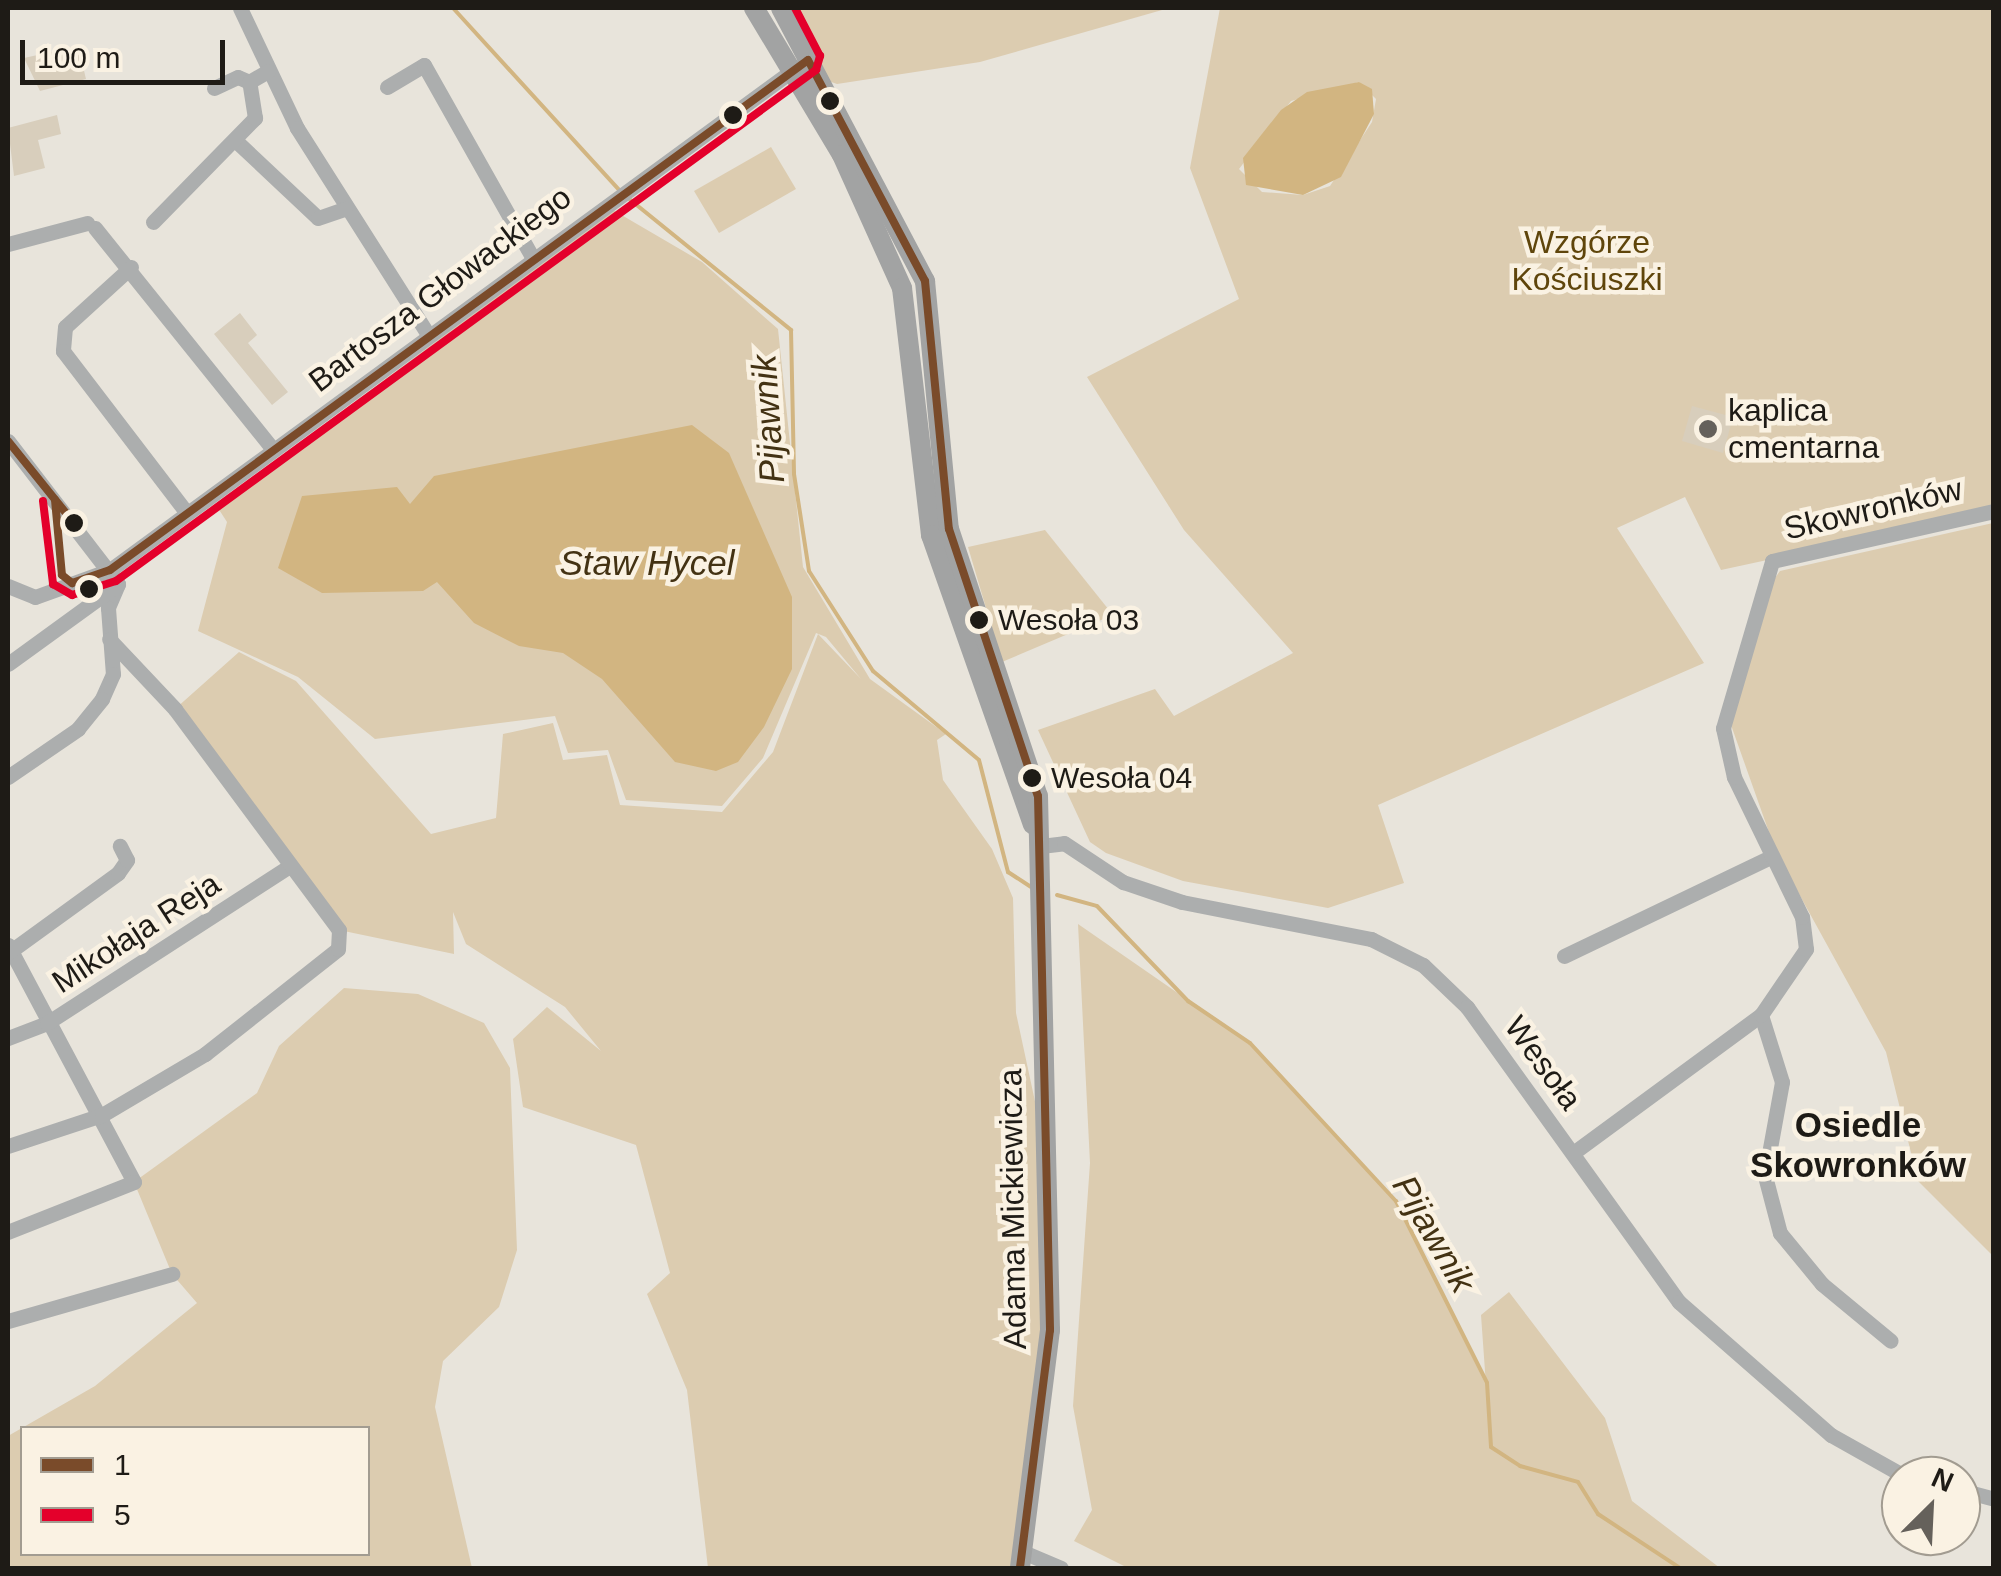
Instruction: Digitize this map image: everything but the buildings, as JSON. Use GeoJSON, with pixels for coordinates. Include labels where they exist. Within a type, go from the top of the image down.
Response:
{"type":"FeatureCollection","features":[{"type":"Feature","properties":{"kind":"street"},"geometry":{"type":"LineString","coordinates":[[240,8],[268,71],[344,209],[427,333]]}},
{"type":"Feature","properties":{"kind":"street","name":"Adama Mickiewicza"},"geometry":{"type":"LineString","coordinates":[[768,9],[925,281],[949,529],[1038,796],[1042,846],[1036,1007],[1050,1330],[1022,1560]]}},
{"type":"Feature","properties":{"kind":"street","name":"Bartosza Głowackiego"},"geometry":{"type":"LineString","coordinates":[[8,664],[186,513],[617,190],[801,64]]}},
{"type":"Feature","properties":{"kind":"street"},"geometry":{"type":"LineString","coordinates":[[387,86],[424,65],[531,255]]}},
{"type":"Feature","properties":{"kind":"street"},"geometry":{"type":"LineString","coordinates":[[249,82],[268,71]]}},
{"type":"Feature","properties":{"kind":"street"},"geometry":{"type":"LineString","coordinates":[[153,222],[236,142],[260,110],[249,82],[238,77],[214,88]]}},
{"type":"Feature","properties":{"kind":"street"},"geometry":{"type":"LineString","coordinates":[[236,142],[318,218],[344,209]]}},
{"type":"Feature","properties":{"kind":"street"},"geometry":{"type":"LineString","coordinates":[[8,244],[91,225],[131,267],[273,449]]}},
{"type":"Feature","properties":{"kind":"street"},"geometry":{"type":"LineString","coordinates":[[131,267],[66,327],[62,351],[186,513]]}},
{"type":"Feature","properties":{"kind":"street"},"geometry":{"type":"LineString","coordinates":[[8,441],[114,576],[109,639],[113,674],[102,699],[78,729],[8,776]]}},
{"type":"Feature","properties":{"kind":"street","name":"Skowronków"},"geometry":{"type":"LineString","coordinates":[[1574,1153],[1761,1014],[1808,937],[1734,777],[1723,728],[1772,561],[1994,510]]}},
{"type":"Feature","properties":{"kind":"street"},"geometry":{"type":"LineString","coordinates":[[8,586],[34,597],[114,576]]}},
{"type":"Feature","properties":{"kind":"street"},"geometry":{"type":"LineString","coordinates":[[8,1146],[102,1115],[330,962],[339,930],[175,709],[109,639]]}},
{"type":"Feature","properties":{"kind":"street","name":"Wesoła"},"geometry":{"type":"LineString","coordinates":[[1042,846],[1064,842],[1123,882],[1182,902],[1370,940],[1423,966],[1467,1007],[1574,1153],[1652,1270],[1735,1358],[1831,1435],[1881,1463]]}},
{"type":"Feature","properties":{"kind":"street"},"geometry":{"type":"LineString","coordinates":[[8,1232],[134,1182],[102,1115],[9,950],[118,873],[127,860],[120,846]]}},
{"type":"Feature","properties":{"kind":"street"},"geometry":{"type":"LineString","coordinates":[[1564,956],[1771,857]]}},
{"type":"Feature","properties":{"kind":"street","name":"Mikołaja Reja"},"geometry":{"type":"LineString","coordinates":[[8,1038],[48,1024],[290,866]]}},
{"type":"Feature","properties":{"kind":"street"},"geometry":{"type":"LineString","coordinates":[[1761,1014],[1782,1082],[1765,1176],[1780,1233],[1822,1284],[1890,1340]]}},
{"type":"Feature","properties":{"kind":"street"},"geometry":{"type":"LineString","coordinates":[[8,1321],[172,1274]]}},
{"type":"Feature","properties":{"kind":"street"},"geometry":{"type":"LineString","coordinates":[[1022,1560],[1061,1568]]}},
{"type":"Feature","properties":{"kind":"green space"},"geometry":{"type":"Polygon","coordinates":[[[789,8],[1169,8],[980,62],[837,84],[820,78],[789,8]]]}},
{"type":"Feature","properties":{"kind":"green space","name":"Wzgórze Kościuszki"},"geometry":{"type":"Polygon","coordinates":[[[1220,8],[1993,8],[1993,511],[1721,570],[1685,497],[1617,528],[1704,663],[1378,805],[1404,883],[1328,908],[1183,881],[1106,853],[1090,842],[1038,730],[1155,689],[1174,716],[1293,653],[1184,530],[1087,377],[1239,299],[1190,168],[1220,8]],[[1359,82],[1291,101],[1239,169],[1262,192],[1303,195],[1330,186],[1372,122],[1376,99],[1359,82]]]}},
{"type":"Feature","properties":{"kind":"green space"},"geometry":{"type":"Polygon","coordinates":[[[771,147],[796,189],[719,233],[694,191],[771,147]]]}},
{"type":"Feature","properties":{"kind":"green space"},"geometry":{"type":"Polygon","coordinates":[[[613,210],[702,262],[778,329],[803,567],[870,679],[946,734],[937,740],[943,780],[992,849],[1013,898],[1016,1013],[1045,1148],[1050,1258],[1020,1568],[708,1568],[687,1390],[647,1294],[670,1273],[636,1145],[523,1107],[513,1039],[547,1007],[601,1051],[565,1007],[466,944],[453,912],[454,954],[339,930],[175,709],[239,652],[296,681],[431,834],[496,818],[503,734],[553,723],[563,760],[607,755],[620,805],[722,812],[773,752],[818,634],[861,679],[826,637],[816,633],[763,758],[722,806],[626,800],[608,750],[568,753],[555,716],[375,739],[298,677],[198,631],[227,522],[216,505],[613,210]]]}},
{"type":"Feature","properties":{"kind":"green space"},"geometry":{"type":"Polygon","coordinates":[[[1993,523],[1993,1256],[1918,1181],[1886,1052],[1776,852],[1731,725],[1767,589],[1780,571],[1993,523]]]}},
{"type":"Feature","properties":{"kind":"green space"},"geometry":{"type":"Polygon","coordinates":[[[1045,530],[1113,615],[1002,662],[968,547],[1045,530]]]}},
{"type":"Feature","properties":{"kind":"green space"},"geometry":{"type":"Polygon","coordinates":[[[1078,924],[1250,1043],[1396,1201],[1486,1385],[1481,1315],[1509,1292],[1605,1418],[1632,1501],[1720,1568],[1128,1568],[1074,1541],[1092,1510],[1073,1406],[1090,1163],[1078,924]]]}},
{"type":"Feature","properties":{"kind":"green space"},"geometry":{"type":"Polygon","coordinates":[[[344,988],[418,994],[484,1023],[510,1068],[517,1250],[499,1307],[443,1361],[435,1407],[472,1568],[8,1568],[8,1436],[20,1429],[20,1556],[370,1556],[370,1426],[25,1426],[95,1386],[197,1303],[172,1274],[134,1182],[257,1093],[279,1046],[344,988]]]}},
{"type":"Feature","properties":{"kind":"water"},"geometry":{"type":"Polygon","coordinates":[[[1359,82],[1372,89],[1374,114],[1341,177],[1303,195],[1246,185],[1243,158],[1281,110],[1307,92],[1359,82]]]}},
{"type":"Feature","properties":{"kind":"water","name":"Staw Hycel"},"geometry":{"type":"Polygon","coordinates":[[[692,425],[729,453],[792,597],[792,669],[764,727],[738,762],[716,771],[675,762],[602,679],[563,653],[519,646],[474,623],[437,582],[423,591],[322,593],[278,568],[302,496],[397,487],[410,504],[434,476],[692,425]]]}},
{"type":"Feature","properties":{"kind":"waterway","name":"Pijawnik"},"geometry":{"type":"LineString","coordinates":[[453,8],[621,192]]}},
{"type":"Feature","properties":{"kind":"waterway","name":"Pijawnik"},"geometry":{"type":"LineString","coordinates":[[628,198],[791,330],[794,474],[809,571],[873,671],[979,760],[1008,872],[1031,887]]}},
{"type":"Feature","properties":{"kind":"waterway","name":"Pijawnik"},"geometry":{"type":"LineString","coordinates":[[1057,895],[1097,906],[1188,1001],[1250,1043],[1396,1201],[1487,1383],[1491,1447],[1520,1466],[1578,1482],[1598,1514],[1680,1568]]}},
{"type":"Feature","properties":{"kind":"transit line","name":"5"},"geometry":{"type":"LineString","coordinates":[[43,501],[53,584],[72,595],[116,581],[816,70],[820,56],[795,8]]}},
{"type":"Feature","properties":{"kind":"transit line","name":"1"},"geometry":{"type":"LineString","coordinates":[[55,500],[62,575],[72,583],[110,570],[808,60],[925,281],[949,529],[1038,796],[1050,1330],[1020,1568]]}},
{"type":"Feature","properties":{"kind":"transit line","name":"1"},"geometry":{"type":"LineString","coordinates":[[8,441],[78,528]]}},
{"type":"Feature","properties":{"kind":"place","name":"kaplica cmentarna"},"geometry":{"type":"Point","coordinates":[1708,429]}},
{"type":"Feature","properties":{"kind":"place","name":"Wesoła 03"},"geometry":{"type":"Point","coordinates":[979,620]}},
{"type":"Feature","properties":{"kind":"place","name":"Wesoła 04"},"geometry":{"type":"Point","coordinates":[1032,778]}},
{"type":"Feature","properties":{"kind":"district","name":"Osiedle Skowronków"},"geometry":{"type":"Point","coordinates":[1858,1145]}}]}
